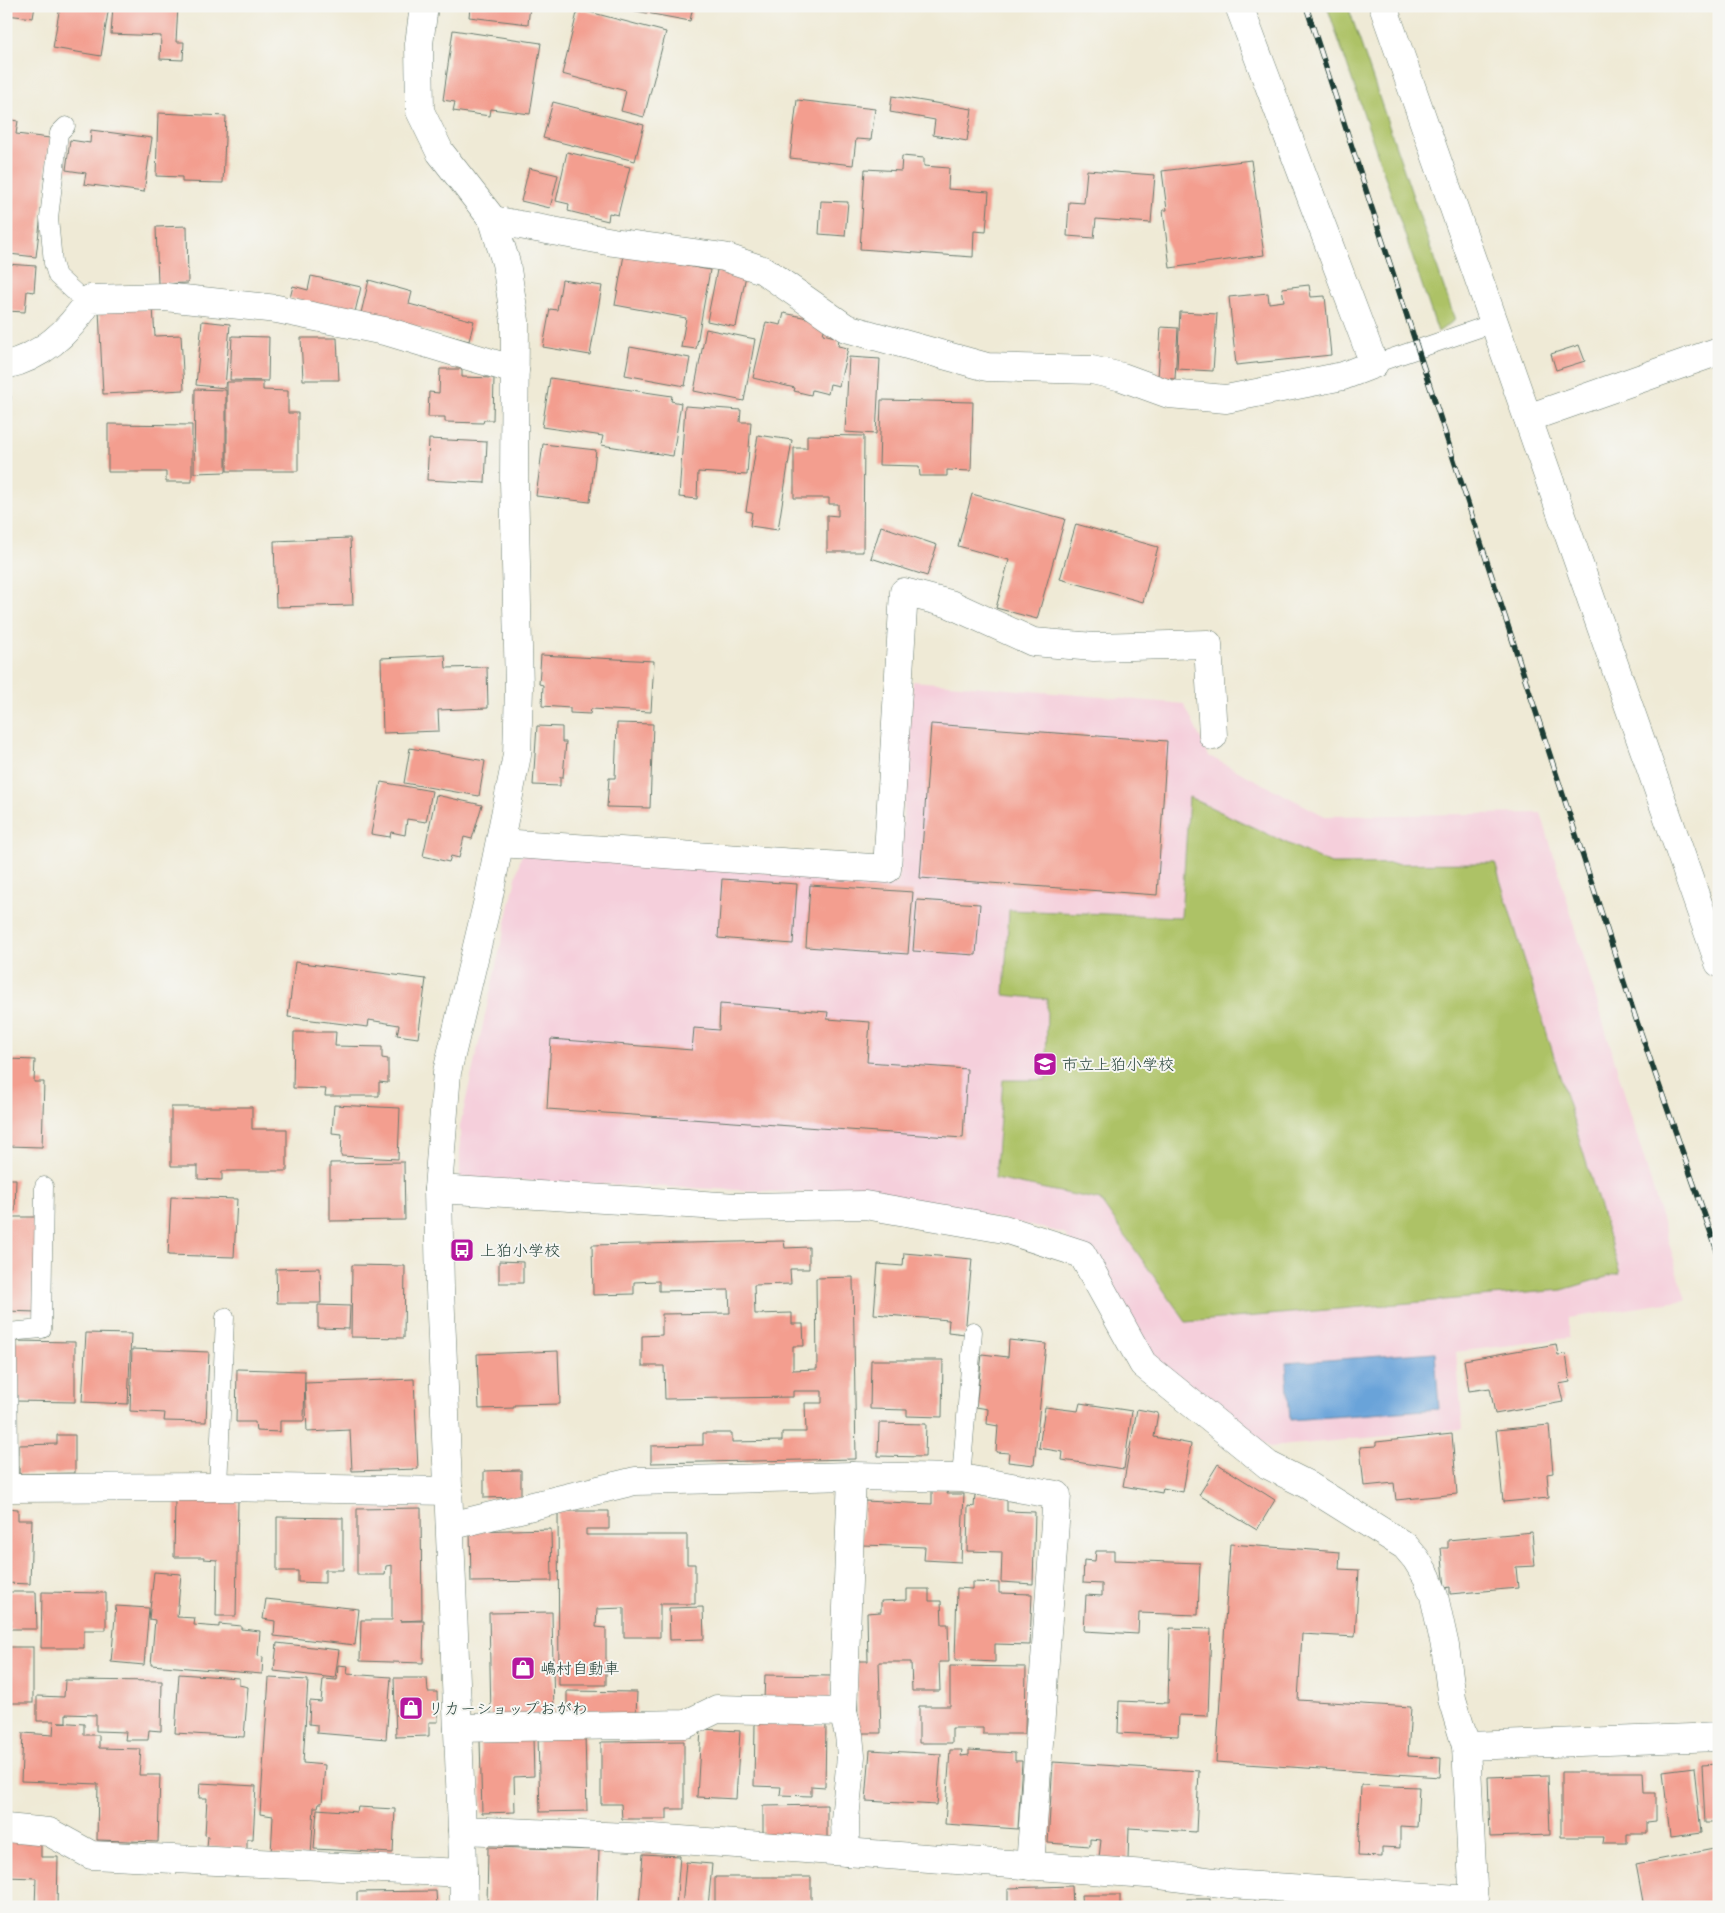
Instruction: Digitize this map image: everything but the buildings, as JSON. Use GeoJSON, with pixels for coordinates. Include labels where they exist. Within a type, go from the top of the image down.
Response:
{"type":"FeatureCollection","features":[{"type":"Feature","properties":{"kind":"street"},"geometry":{"type":"LineString","coordinates":[[424,6],[419,44],[420,111],[440,152],[493,220],[506,263],[513,311],[515,370],[514,481],[520,688],[517,754],[488,900],[448,1072],[438,1189],[440,1289],[464,1907]]}},
{"type":"Feature","properties":{"kind":"street"},"geometry":{"type":"LineString","coordinates":[[493,220],[614,242],[724,257],[762,270],[846,328],[987,367],[1092,370],[1122,377],[1169,394],[1226,399],[1343,376],[1374,364],[1239,6]]}},
{"type":"Feature","properties":{"kind":"street"},"geometry":{"type":"LineString","coordinates":[[1383,6],[1719,963]]}},
{"type":"Feature","properties":{"kind":"street"},"geometry":{"type":"LineString","coordinates":[[6,365],[32,356],[50,346],[79,317],[90,299],[165,297],[277,309],[389,332],[515,370]]}},
{"type":"Feature","properties":{"kind":"street"},"geometry":{"type":"LineString","coordinates":[[1528,418],[1719,351]]}},
{"type":"Feature","properties":{"kind":"street"},"geometry":{"type":"LineString","coordinates":[[500,843],[887,869],[904,592],[950,604],[1033,642],[1094,647],[1208,644],[1212,736]]}},
{"type":"Feature","properties":{"kind":"street"},"geometry":{"type":"LineString","coordinates":[[438,1189],[736,1207],[865,1205],[1004,1229],[1082,1254],[1143,1364],[1268,1465],[1306,1484],[1405,1546],[1427,1577],[1434,1596],[1445,1646],[1452,1699],[1466,1746],[1474,1903],[1230,1896],[1160,1875],[653,1838],[462,1830]]}},
{"type":"Feature","properties":{"kind":"street"},"geometry":{"type":"LineString","coordinates":[[450,1526],[634,1481],[852,1476],[961,1478],[1057,1495],[1030,1866]]}},
{"type":"Feature","properties":{"kind":"street"},"geometry":{"type":"LineString","coordinates":[[846,1852],[845,1820],[851,1756],[849,1735],[843,1712],[852,1476]]}},
{"type":"Feature","properties":{"kind":"street"},"geometry":{"type":"LineString","coordinates":[[8,1488],[218,1487],[449,1491]]}},
{"type":"Feature","properties":{"kind":"street"},"geometry":{"type":"LineString","coordinates":[[458,1728],[686,1724],[717,1709],[843,1712]]}},
{"type":"Feature","properties":{"kind":"street"},"geometry":{"type":"LineString","coordinates":[[1466,1746],[1719,1737]]}},
{"type":"Feature","properties":{"kind":"street"},"geometry":{"type":"LineString","coordinates":[[6,1828],[49,1832],[91,1855],[463,1873]]}},
{"type":"Feature","properties":{"kind":"lane"},"geometry":{"type":"LineString","coordinates":[[66,126],[59,133],[49,218],[52,263],[57,276],[80,297],[90,299]]}},
{"type":"Feature","properties":{"kind":"lane"},"geometry":{"type":"LineString","coordinates":[[1374,364],[1494,324]]}},
{"type":"Feature","properties":{"kind":"lane"},"geometry":{"type":"LineString","coordinates":[[8,1488],[8,1332],[42,1329],[44,1186]]}},
{"type":"Feature","properties":{"kind":"lane"},"geometry":{"type":"LineString","coordinates":[[218,1487],[225,1317]]}},
{"type":"Feature","properties":{"kind":"lane"},"geometry":{"type":"LineString","coordinates":[[961,1478],[973,1331]]}},
{"type":"Feature","properties":{"kind":"shaded area","name":"市立上狛小学校"},"geometry":{"type":"Polygon","coordinates":[[[913,681],[1184,704],[1209,756],[1325,816],[1541,813],[1686,1300],[1569,1318],[1569,1338],[1456,1352],[1463,1429],[1269,1447],[1226,1422],[1168,1381],[1144,1343],[1064,1233],[899,1197],[460,1178],[460,1126],[521,856],[529,852],[898,883],[913,681]]]}},
{"type":"Feature","properties":{"kind":"green space"},"geometry":{"type":"Polygon","coordinates":[[[1327,6],[1348,6],[1455,320],[1438,332],[1327,6]]]}},
{"type":"Feature","properties":{"kind":"green space"},"geometry":{"type":"Polygon","coordinates":[[[1189,797],[1331,864],[1495,863],[1620,1273],[1562,1290],[1186,1322],[1100,1200],[995,1179],[1003,1080],[1046,1080],[1047,999],[1004,995],[1009,910],[1181,917],[1189,797]]]}},
{"type":"Feature","properties":{"kind":"water"},"geometry":{"type":"Polygon","coordinates":[[[1435,1352],[1439,1409],[1290,1420],[1286,1363],[1435,1352]]]}},
{"type":"Feature","properties":{"kind":"railway"},"geometry":{"type":"LineString","coordinates":[[1306,6],[1636,1019],[1719,1256]]}},
{"type":"Feature","properties":{"kind":"place","name":"市立上狛小学校"},"geometry":{"type":"Point","coordinates":[1045,1064]}},
{"type":"Feature","properties":{"kind":"place","name":"上狛小学校"},"geometry":{"type":"Point","coordinates":[462,1250]}},
{"type":"Feature","properties":{"kind":"place","name":"嶋村自動車"},"geometry":{"type":"Point","coordinates":[523,1668]}},
{"type":"Feature","properties":{"kind":"place","name":"リカーショップおがわ"},"geometry":{"type":"Point","coordinates":[411,1708]}}]}
